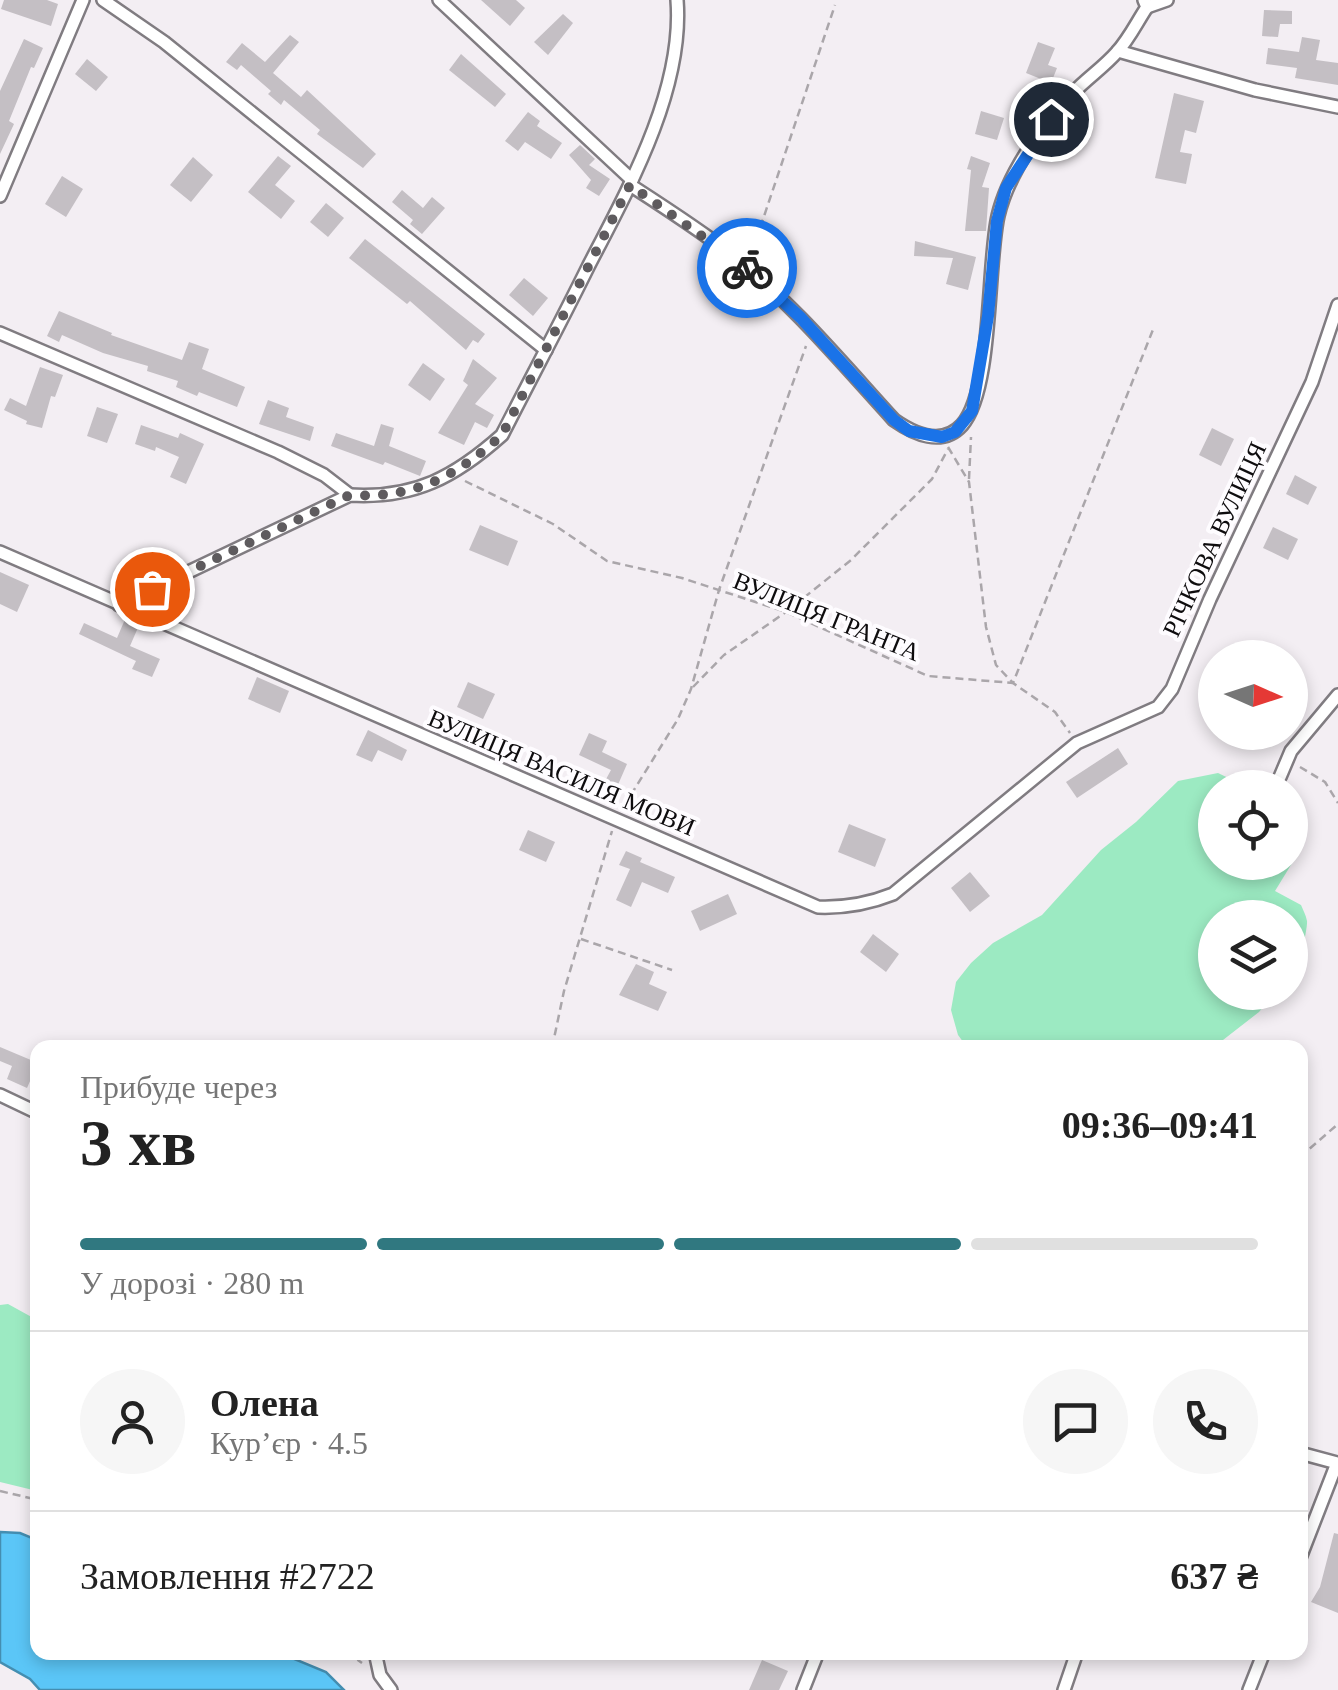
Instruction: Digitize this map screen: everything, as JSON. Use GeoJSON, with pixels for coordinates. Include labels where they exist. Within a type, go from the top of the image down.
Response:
{"type":"FeatureCollection","features":[{"type":"Feature","properties":{"kind":"street"},"geometry":{"type":"LineString","coordinates":[[0,196],[83,0]]}},
{"type":"Feature","properties":{"kind":"street"},"geometry":{"type":"LineString","coordinates":[[104,0],[164,42],[546,350]]}},
{"type":"Feature","properties":{"kind":"street"},"geometry":{"type":"LineString","coordinates":[[439,0],[631,183],[746,268],[812,330],[894,420],[909,431],[945,443],[972,411],[988,316],[997,221],[1006,188],[1051,119],[1118,50],[1146,4],[1167,0]]}},
{"type":"Feature","properties":{"kind":"street"},"geometry":{"type":"LineString","coordinates":[[120,605],[350,495],[386,497],[433,484],[476,458],[502,435],[631,183],[668,84],[679,21],[677,0]]}},
{"type":"Feature","properties":{"kind":"street"},"geometry":{"type":"LineString","coordinates":[[1118,50],[1255,90],[1338,107]]}},
{"type":"Feature","properties":{"kind":"street","name":"РІЧКОВА ВУЛИЦЯ"},"geometry":{"type":"LineString","coordinates":[[1077,742],[1158,708],[1172,689],[1312,382],[1338,305]]}},
{"type":"Feature","properties":{"kind":"street"},"geometry":{"type":"LineString","coordinates":[[0,333],[278,452],[324,474],[350,495]]}},
{"type":"Feature","properties":{"kind":"street","name":"ВУЛИЦЯ ВАСИЛЯ МОВИ"},"geometry":{"type":"LineString","coordinates":[[0,552],[818,907],[868,904],[893,894],[1077,742]]}},
{"type":"Feature","properties":{"kind":"street"},"geometry":{"type":"LineString","coordinates":[[1283,770],[1291,751],[1338,695]]}},
{"type":"Feature","properties":{"kind":"street"},"geometry":{"type":"LineString","coordinates":[[0,1095],[30,1109]]}},
{"type":"Feature","properties":{"kind":"street"},"geometry":{"type":"LineString","coordinates":[[1308,1455],[1337,1462],[1308,1537]]}},
{"type":"Feature","properties":{"kind":"street"},"geometry":{"type":"LineString","coordinates":[[377,1660],[380,1675],[391,1690]]}},
{"type":"Feature","properties":{"kind":"street"},"geometry":{"type":"LineString","coordinates":[[803,1690],[815,1660]]}},
{"type":"Feature","properties":{"kind":"street"},"geometry":{"type":"LineString","coordinates":[[1064,1690],[1074,1660]]}},
{"type":"Feature","properties":{"kind":"street"},"geometry":{"type":"LineString","coordinates":[[1249,1690],[1261,1660]]}},
{"type":"Feature","properties":{"kind":"path"},"geometry":{"type":"LineString","coordinates":[[746,268],[835,5]]}},
{"type":"Feature","properties":{"kind":"path"},"geometry":{"type":"LineString","coordinates":[[1013,683],[1154,327]]}},
{"type":"Feature","properties":{"kind":"path"},"geometry":{"type":"LineString","coordinates":[[554,1040],[615,819],[678,718],[691,690],[719,590],[812,330]]}},
{"type":"Feature","properties":{"kind":"path"},"geometry":{"type":"LineString","coordinates":[[972,411],[968,482],[986,627],[996,665],[1013,683],[1056,712],[1077,742]]}},
{"type":"Feature","properties":{"kind":"path"},"geometry":{"type":"LineString","coordinates":[[945,443],[968,482]]}},
{"type":"Feature","properties":{"kind":"path"},"geometry":{"type":"LineString","coordinates":[[691,690],[724,655],[851,560],[932,479],[945,443]]}},
{"type":"Feature","properties":{"kind":"path","name":"ВУЛИЦЯ ГРАНТА"},"geometry":{"type":"LineString","coordinates":[[451,473],[553,524],[607,561],[682,578],[786,612],[928,676],[1013,683]]}},
{"type":"Feature","properties":{"kind":"path"},"geometry":{"type":"LineString","coordinates":[[1288,759],[1325,782],[1338,803]]}},
{"type":"Feature","properties":{"kind":"path"},"geometry":{"type":"LineString","coordinates":[[580,938],[672,970]]}},
{"type":"Feature","properties":{"kind":"path"},"geometry":{"type":"LineString","coordinates":[[1308,1150],[1338,1124]]}},
{"type":"Feature","properties":{"kind":"path"},"geometry":{"type":"LineString","coordinates":[[0,1491],[30,1498]]}},
{"type":"Feature","properties":{"kind":"green space"},"geometry":{"type":"Polygon","coordinates":[[[1198,777],[1198,880],[1282,880],[1275,891],[1292,900],[1198,900],[1198,1010],[1261,1010],[1223,1040],[962,1040],[951,1010],[956,982],[971,963],[993,943],[1042,915],[1101,850],[1178,781],[1198,777]]]}},
{"type":"Feature","properties":{"kind":"green space"},"geometry":{"type":"Polygon","coordinates":[[[8,1304],[30,1316],[30,1489],[0,1482],[0,1305],[8,1304]]]}},
{"type":"Feature","properties":{"kind":"water"},"geometry":{"type":"Polygon","coordinates":[[[0,1532],[20,1533],[30,1537],[30,1660],[297,1660],[326,1672],[344,1690],[40,1690],[30,1679],[0,1662],[0,1532]]]}},
{"type":"Feature","properties":{"kind":"building"},"geometry":{"type":"Polygon","coordinates":[[[4,0],[47,0],[58,4],[51,26],[1,9],[4,0]]]}},
{"type":"Feature","properties":{"kind":"building"},"geometry":{"type":"Polygon","coordinates":[[[481,0],[516,0],[525,8],[510,26],[481,0]]]}},
{"type":"Feature","properties":{"kind":"building"},"geometry":{"type":"Polygon","coordinates":[[[1264,10],[1292,11],[1292,24],[1280,24],[1278,37],[1262,36],[1264,10]]]}},
{"type":"Feature","properties":{"kind":"building"},"geometry":{"type":"Polygon","coordinates":[[[563,14],[573,23],[548,55],[534,42],[563,14]]]}},
{"type":"Feature","properties":{"kind":"building"},"geometry":{"type":"Polygon","coordinates":[[[290,35],[299,42],[273,73],[301,97],[307,90],[376,154],[363,168],[317,134],[320,130],[284,100],[281,105],[241,65],[237,70],[226,62],[242,43],[265,62],[290,35]]]}},
{"type":"Feature","properties":{"kind":"building"},"geometry":{"type":"Polygon","coordinates":[[[1302,37],[1320,40],[1316,60],[1338,63],[1338,85],[1295,78],[1297,68],[1266,64],[1268,48],[1299,52],[1302,37]]]}},
{"type":"Feature","properties":{"kind":"building"},"geometry":{"type":"Polygon","coordinates":[[[24,39],[43,48],[9,121],[14,124],[0,154],[0,91],[24,39]]]}},
{"type":"Feature","properties":{"kind":"building"},"geometry":{"type":"Polygon","coordinates":[[[1038,42],[1055,48],[1048,65],[1057,68],[1051,83],[1026,73],[1038,42]]]}},
{"type":"Feature","properties":{"kind":"building"},"geometry":{"type":"Polygon","coordinates":[[[461,54],[506,94],[495,107],[449,70],[461,54]]]}},
{"type":"Feature","properties":{"kind":"building"},"geometry":{"type":"Polygon","coordinates":[[[87,59],[108,77],[96,91],[75,74],[87,59]]]}},
{"type":"Feature","properties":{"kind":"building"},"geometry":{"type":"Polygon","coordinates":[[[1174,93],[1204,101],[1196,133],[1185,130],[1180,152],[1192,154],[1186,184],[1155,178],[1174,93]]]}},
{"type":"Feature","properties":{"kind":"building"},"geometry":{"type":"Polygon","coordinates":[[[981,111],[1004,118],[997,140],[975,134],[981,111]]]}},
{"type":"Feature","properties":{"kind":"building"},"geometry":{"type":"Polygon","coordinates":[[[528,112],[540,121],[537,126],[562,143],[551,159],[525,142],[518,151],[505,141],[528,112]]]}},
{"type":"Feature","properties":{"kind":"building"},"geometry":{"type":"Polygon","coordinates":[[[580,145],[595,159],[589,165],[610,179],[599,196],[586,188],[591,180],[569,155],[580,145]]]}},
{"type":"Feature","properties":{"kind":"building"},"geometry":{"type":"Polygon","coordinates":[[[278,156],[291,166],[275,185],[295,201],[281,219],[248,192],[278,156]]]}},
{"type":"Feature","properties":{"kind":"building"},"geometry":{"type":"Polygon","coordinates":[[[971,156],[990,163],[982,187],[989,188],[986,231],[965,231],[971,156]]]}},
{"type":"Feature","properties":{"kind":"building"},"geometry":{"type":"Polygon","coordinates":[[[193,157],[213,175],[191,202],[170,185],[193,157]]]}},
{"type":"Feature","properties":{"kind":"building"},"geometry":{"type":"Polygon","coordinates":[[[62,176],[83,189],[66,217],[45,204],[62,176]]]}},
{"type":"Feature","properties":{"kind":"building"},"geometry":{"type":"Polygon","coordinates":[[[402,190],[423,208],[432,197],[445,208],[422,234],[410,224],[413,220],[392,202],[402,190]]]}},
{"type":"Feature","properties":{"kind":"building"},"geometry":{"type":"Polygon","coordinates":[[[326,203],[344,218],[328,237],[310,222],[326,203]]]}},
{"type":"Feature","properties":{"kind":"building"},"geometry":{"type":"Polygon","coordinates":[[[365,239],[485,334],[478,343],[473,340],[466,350],[410,301],[407,304],[349,258],[365,239]]]}},
{"type":"Feature","properties":{"kind":"building"},"geometry":{"type":"Polygon","coordinates":[[[915,241],[976,257],[968,290],[946,284],[953,258],[914,256],[915,241]]]}},
{"type":"Feature","properties":{"kind":"building"},"geometry":{"type":"Polygon","coordinates":[[[524,278],[548,298],[533,316],[509,295],[524,278]]]}},
{"type":"Feature","properties":{"kind":"building"},"geometry":{"type":"Polygon","coordinates":[[[59,311],[111,335],[182,360],[189,342],[209,349],[202,369],[245,387],[237,407],[176,387],[178,381],[147,371],[148,366],[103,353],[62,335],[59,342],[47,336],[59,311]]]}},
{"type":"Feature","properties":{"kind":"building"},"geometry":{"type":"Polygon","coordinates":[[[473,359],[497,378],[475,404],[494,415],[487,428],[475,422],[464,445],[438,433],[468,385],[463,381],[473,359]]]}},
{"type":"Feature","properties":{"kind":"building"},"geometry":{"type":"Polygon","coordinates":[[[423,363],[445,379],[430,401],[408,385],[423,363]]]}},
{"type":"Feature","properties":{"kind":"building"},"geometry":{"type":"Polygon","coordinates":[[[40,367],[63,375],[55,397],[51,396],[42,428],[26,424],[27,421],[4,410],[10,398],[26,406],[40,367]]]}},
{"type":"Feature","properties":{"kind":"building"},"geometry":{"type":"Polygon","coordinates":[[[268,400],[289,408],[286,417],[314,427],[310,441],[259,424],[268,400]]]}},
{"type":"Feature","properties":{"kind":"building"},"geometry":{"type":"Polygon","coordinates":[[[97,407],[118,414],[107,443],[87,436],[97,407]]]}},
{"type":"Feature","properties":{"kind":"building"},"geometry":{"type":"Polygon","coordinates":[[[381,424],[394,428],[389,446],[426,461],[420,476],[331,446],[336,433],[374,446],[381,424]]]}},
{"type":"Feature","properties":{"kind":"building"},"geometry":{"type":"Polygon","coordinates":[[[141,425],[178,438],[180,433],[204,444],[186,484],[170,477],[179,457],[156,447],[155,451],[135,444],[141,425]]]}},
{"type":"Feature","properties":{"kind":"building"},"geometry":{"type":"Polygon","coordinates":[[[1212,428],[1234,439],[1221,466],[1199,455],[1212,428]]]}},
{"type":"Feature","properties":{"kind":"building"},"geometry":{"type":"Polygon","coordinates":[[[1295,475],[1317,487],[1308,505],[1286,494],[1295,475]]]}},
{"type":"Feature","properties":{"kind":"building"},"geometry":{"type":"Polygon","coordinates":[[[480,525],[518,541],[508,566],[469,550],[480,525]]]}},
{"type":"Feature","properties":{"kind":"building"},"geometry":{"type":"Polygon","coordinates":[[[1273,527],[1298,539],[1288,560],[1263,548],[1273,527]]]}},
{"type":"Feature","properties":{"kind":"building"},"geometry":{"type":"Polygon","coordinates":[[[0,572],[29,585],[17,612],[0,604],[0,572]]]}},
{"type":"Feature","properties":{"kind":"building"},"geometry":{"type":"Polygon","coordinates":[[[126,617],[140,623],[130,646],[160,659],[152,677],[132,669],[136,661],[79,634],[84,623],[117,638],[126,617]]]}},
{"type":"Feature","properties":{"kind":"building"},"geometry":{"type":"Polygon","coordinates":[[[257,677],[289,691],[280,713],[248,699],[257,677]]]}},
{"type":"Feature","properties":{"kind":"building"},"geometry":{"type":"Polygon","coordinates":[[[468,682],[495,694],[483,719],[457,707],[468,682]]]}},
{"type":"Feature","properties":{"kind":"building"},"geometry":{"type":"Polygon","coordinates":[[[368,730],[407,750],[402,761],[378,750],[372,762],[356,755],[368,730]]]}},
{"type":"Feature","properties":{"kind":"building"},"geometry":{"type":"Polygon","coordinates":[[[589,733],[607,741],[602,752],[627,764],[617,787],[605,781],[611,770],[579,755],[589,733]]]}},
{"type":"Feature","properties":{"kind":"building"},"geometry":{"type":"Polygon","coordinates":[[[1118,748],[1128,764],[1077,798],[1066,782],[1118,748]]]}},
{"type":"Feature","properties":{"kind":"building"},"geometry":{"type":"Polygon","coordinates":[[[849,824],[886,839],[875,867],[838,852],[849,824]]]}},
{"type":"Feature","properties":{"kind":"building"},"geometry":{"type":"Polygon","coordinates":[[[528,830],[555,842],[546,862],[519,850],[528,830]]]}},
{"type":"Feature","properties":{"kind":"building"},"geometry":{"type":"Polygon","coordinates":[[[626,851],[642,858],[640,862],[675,877],[668,893],[642,882],[631,907],[616,900],[630,869],[619,865],[626,851]]]}},
{"type":"Feature","properties":{"kind":"building"},"geometry":{"type":"Polygon","coordinates":[[[970,872],[990,896],[970,912],[951,888],[970,872]]]}},
{"type":"Feature","properties":{"kind":"building"},"geometry":{"type":"Polygon","coordinates":[[[728,894],[737,914],[700,931],[691,911],[728,894]]]}},
{"type":"Feature","properties":{"kind":"building"},"geometry":{"type":"Polygon","coordinates":[[[873,934],[899,954],[886,972],[860,952],[873,934]]]}},
{"type":"Feature","properties":{"kind":"building"},"geometry":{"type":"Polygon","coordinates":[[[636,964],[654,972],[649,984],[667,992],[658,1011],[619,995],[636,964]]]}},
{"type":"Feature","properties":{"kind":"building"},"geometry":{"type":"Polygon","coordinates":[[[0,1047],[30,1060],[27,1088],[7,1079],[12,1066],[0,1061],[0,1047]]]}},
{"type":"Feature","properties":{"kind":"building"},"geometry":{"type":"Polygon","coordinates":[[[1334,1533],[1338,1534],[1338,1613],[1311,1602],[1320,1587],[1334,1533]]]}},
{"type":"Feature","properties":{"kind":"building"},"geometry":{"type":"Polygon","coordinates":[[[762,1660],[788,1671],[779,1690],[749,1690],[762,1660]]]}},
{"type":"Feature","properties":{"kind":"way so far"},"geometry":{"type":"LineString","coordinates":[[152,589],[350,495],[386,497],[433,484],[476,458],[502,435],[630,185],[747,268]]}},
{"type":"Feature","properties":{"kind":"route"},"geometry":{"type":"LineString","coordinates":[[747,268],[801,318],[894,420],[909,431],[924,435],[942,437],[955,432],[972,411],[988,316],[997,221],[1006,188],[1051,119]]}}]}
